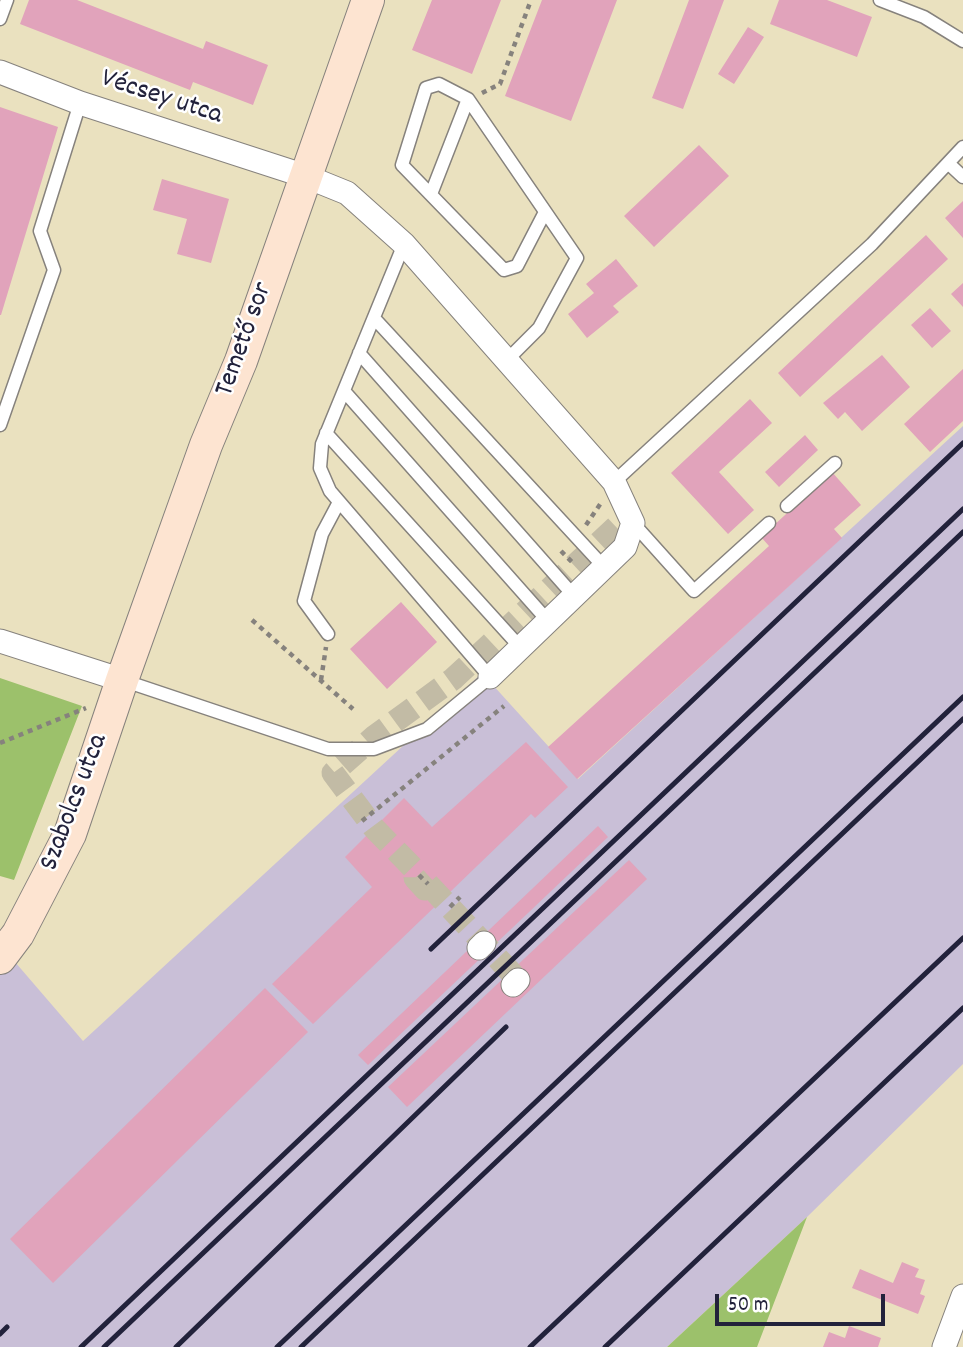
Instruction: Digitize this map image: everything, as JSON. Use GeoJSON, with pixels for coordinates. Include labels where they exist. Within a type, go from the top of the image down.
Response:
{"type":"FeatureCollection","features":[{"type":"Feature","properties":{"kind":"street","name":"Temető sor"},"geometry":{"type":"LineString","coordinates":[[122,680],[206,445],[241,361],[368,0]]}},
{"type":"Feature","properties":{"kind":"street","name":"Vécsey utca"},"geometry":{"type":"LineString","coordinates":[[0,72],[80,103],[305,176],[347,193],[404,244],[614,482],[633,523]]}},
{"type":"Feature","properties":{"kind":"street"},"geometry":{"type":"LineString","coordinates":[[489,677],[625,547],[633,523]]}},
{"type":"Feature","properties":{"kind":"street"},"geometry":{"type":"LineString","coordinates":[[0,641],[122,680]]}},
{"type":"Feature","properties":{"kind":"street","name":"Szabolcs utca"},"geometry":{"type":"LineString","coordinates":[[0,958],[18,934],[70,834],[122,680]]}},
{"type":"Feature","properties":{"kind":"street"},"geometry":{"type":"LineString","coordinates":[[944,1347],[963,1296]]}},
{"type":"Feature","properties":{"kind":"lane"},"geometry":{"type":"LineString","coordinates":[[0,19],[7,0]]}},
{"type":"Feature","properties":{"kind":"lane"},"geometry":{"type":"LineString","coordinates":[[880,0],[925,17],[963,41]]}},
{"type":"Feature","properties":{"kind":"lane"},"geometry":{"type":"LineString","coordinates":[[507,360],[539,328],[577,258],[468,99],[439,84],[426,88],[402,165],[504,270],[517,266],[545,212]]}},
{"type":"Feature","properties":{"kind":"lane"},"geometry":{"type":"LineString","coordinates":[[431,194],[468,99]]}},
{"type":"Feature","properties":{"kind":"lane"},"geometry":{"type":"LineString","coordinates":[[0,425],[54,270],[40,231],[80,103]]}},
{"type":"Feature","properties":{"kind":"lane"},"geometry":{"type":"LineString","coordinates":[[614,482],[872,244],[963,147]]}},
{"type":"Feature","properties":{"kind":"lane"},"geometry":{"type":"LineString","coordinates":[[948,163],[963,177]]}},
{"type":"Feature","properties":{"kind":"lane"},"geometry":{"type":"LineString","coordinates":[[122,680],[328,749],[374,749],[426,729],[489,677],[330,491],[320,468],[326,433],[404,244]]}},
{"type":"Feature","properties":{"kind":"lane"},"geometry":{"type":"LineString","coordinates":[[374,318],[604,567]]}},
{"type":"Feature","properties":{"kind":"lane"},"geometry":{"type":"LineString","coordinates":[[359,353],[574,596]]}},
{"type":"Feature","properties":{"kind":"lane"},"geometry":{"type":"LineString","coordinates":[[344,391],[548,621]]}},
{"type":"Feature","properties":{"kind":"lane"},"geometry":{"type":"LineString","coordinates":[[326,433],[520,648]]}},
{"type":"Feature","properties":{"kind":"lane"},"geometry":{"type":"LineString","coordinates":[[787,506],[835,463]]}},
{"type":"Feature","properties":{"kind":"lane"},"geometry":{"type":"LineString","coordinates":[[328,634],[304,601],[322,534],[339,502]]}},
{"type":"Feature","properties":{"kind":"lane"},"geometry":{"type":"LineString","coordinates":[[633,523],[694,591],[769,523]]}},
{"type":"Feature","properties":{"kind":"path"},"geometry":{"type":"LineString","coordinates":[[468,99],[500,85],[531,0]]}},
{"type":"Feature","properties":{"kind":"path"},"geometry":{"type":"LineString","coordinates":[[561,551],[575,566]]}},
{"type":"Feature","properties":{"kind":"path"},"geometry":{"type":"LineString","coordinates":[[252,620],[353,709]]}},
{"type":"Feature","properties":{"kind":"path"},"geometry":{"type":"LineString","coordinates":[[321,681],[328,634]]}},
{"type":"Feature","properties":{"kind":"path"},"geometry":{"type":"LineString","coordinates":[[362,821],[504,706]]}},
{"type":"Feature","properties":{"kind":"path"},"geometry":{"type":"LineString","coordinates":[[0,743],[87,708]]}},
{"type":"Feature","properties":{"kind":"path"},"geometry":{"type":"LineString","coordinates":[[419,875],[428,884]]}},
{"type":"Feature","properties":{"kind":"path"},"geometry":{"type":"LineString","coordinates":[[450,907],[460,897]]}},
{"type":"Feature","properties":{"kind":"shaded area"},"geometry":{"type":"Polygon","coordinates":[[[963,426],[963,1064],[807,1217],[667,1347],[0,1347],[0,972],[9,955],[83,1041],[482,673],[578,779],[963,426]]]}},
{"type":"Feature","properties":{"kind":"green space"},"geometry":{"type":"Polygon","coordinates":[[[0,678],[82,706],[14,880],[0,876],[0,678]]]}},
{"type":"Feature","properties":{"kind":"green space"},"geometry":{"type":"Polygon","coordinates":[[[807,1217],[757,1347],[667,1347],[807,1217]]]}},
{"type":"Feature","properties":{"kind":"building"},"geometry":{"type":"Polygon","coordinates":[[[29,0],[77,0],[203,49],[206,41],[268,65],[253,105],[193,82],[190,90],[20,24],[29,0]]]}},
{"type":"Feature","properties":{"kind":"building"},"geometry":{"type":"Polygon","coordinates":[[[432,0],[501,0],[472,74],[412,50],[432,0]]]}},
{"type":"Feature","properties":{"kind":"building"},"geometry":{"type":"Polygon","coordinates":[[[542,0],[617,0],[571,121],[505,96],[542,0]]]}},
{"type":"Feature","properties":{"kind":"building"},"geometry":{"type":"Polygon","coordinates":[[[689,0],[724,0],[683,109],[652,98],[689,0]]]}},
{"type":"Feature","properties":{"kind":"building"},"geometry":{"type":"Polygon","coordinates":[[[779,0],[827,0],[872,17],[857,57],[770,24],[779,0]]]}},
{"type":"Feature","properties":{"kind":"building"},"geometry":{"type":"Polygon","coordinates":[[[748,27],[764,37],[734,84],[718,74],[748,27]]]}},
{"type":"Feature","properties":{"kind":"building"},"geometry":{"type":"Polygon","coordinates":[[[0,107],[58,127],[1,315],[0,315],[0,107]]]}},
{"type":"Feature","properties":{"kind":"building"},"geometry":{"type":"Polygon","coordinates":[[[699,145],[729,176],[654,247],[624,216],[699,145]]]}},
{"type":"Feature","properties":{"kind":"building"},"geometry":{"type":"Polygon","coordinates":[[[162,179],[229,199],[211,263],[177,254],[187,219],[153,210],[162,179]]]}},
{"type":"Feature","properties":{"kind":"building"},"geometry":{"type":"Polygon","coordinates":[[[963,201],[963,238],[945,218],[963,201]]]}},
{"type":"Feature","properties":{"kind":"building"},"geometry":{"type":"Polygon","coordinates":[[[926,235],[948,259],[800,397],[778,373],[926,235]]]}},
{"type":"Feature","properties":{"kind":"building"},"geometry":{"type":"Polygon","coordinates":[[[616,259],[638,286],[613,306],[619,312],[587,338],[568,314],[594,293],[586,284],[616,259]]]}},
{"type":"Feature","properties":{"kind":"building"},"geometry":{"type":"Polygon","coordinates":[[[963,283],[963,307],[951,294],[963,283]]]}},
{"type":"Feature","properties":{"kind":"building"},"geometry":{"type":"Polygon","coordinates":[[[930,308],[951,331],[932,348],[911,325],[930,308]]]}},
{"type":"Feature","properties":{"kind":"building"},"geometry":{"type":"Polygon","coordinates":[[[882,355],[910,387],[862,431],[845,412],[838,419],[823,403],[882,355]]]}},
{"type":"Feature","properties":{"kind":"building"},"geometry":{"type":"Polygon","coordinates":[[[963,369],[963,421],[930,452],[904,424],[963,369]]]}},
{"type":"Feature","properties":{"kind":"building"},"geometry":{"type":"Polygon","coordinates":[[[750,399],[772,423],[719,472],[754,510],[728,534],[671,473],[750,399]]]}},
{"type":"Feature","properties":{"kind":"building"},"geometry":{"type":"Polygon","coordinates":[[[805,435],[818,450],[779,487],[765,472],[805,435]]]}},
{"type":"Feature","properties":{"kind":"building"},"geometry":{"type":"Polygon","coordinates":[[[832,472],[861,505],[834,529],[842,538],[577,779],[548,747],[769,546],[761,537],[832,472]]]}},
{"type":"Feature","properties":{"kind":"building"},"geometry":{"type":"Polygon","coordinates":[[[401,602],[437,642],[387,689],[350,649],[401,602]]]}},
{"type":"Feature","properties":{"kind":"building"},"geometry":{"type":"Polygon","coordinates":[[[526,742],[568,787],[535,818],[531,814],[313,1024],[272,984],[372,887],[345,857],[404,798],[432,827],[526,742]]]}},
{"type":"Feature","properties":{"kind":"building"},"geometry":{"type":"Polygon","coordinates":[[[598,826],[608,837],[368,1065],[358,1055],[598,826]]]}},
{"type":"Feature","properties":{"kind":"building"},"geometry":{"type":"Polygon","coordinates":[[[629,860],[647,879],[407,1107],[388,1087],[629,860]]]}},
{"type":"Feature","properties":{"kind":"building"},"geometry":{"type":"Polygon","coordinates":[[[265,988],[308,1032],[53,1283],[10,1239],[265,988]]]}},
{"type":"Feature","properties":{"kind":"building"},"geometry":{"type":"Polygon","coordinates":[[[902,1262],[919,1269],[915,1277],[925,1280],[920,1294],[925,1296],[918,1314],[852,1288],[860,1269],[893,1283],[902,1262]]]}},
{"type":"Feature","properties":{"kind":"building"},"geometry":{"type":"Polygon","coordinates":[[[849,1326],[881,1338],[878,1347],[823,1347],[829,1332],[845,1338],[849,1326]]]}},
{"type":"Feature","properties":{"kind":"tunnel"},"geometry":{"type":"LineString","coordinates":[[432,887],[425,889],[415,878],[415,870],[374,828],[333,773],[375,736],[453,679],[633,511]]}},
{"type":"Feature","properties":{"kind":"tunnel"},"geometry":{"type":"LineString","coordinates":[[428,884],[518,980]]}},
{"type":"Feature","properties":{"kind":"railway"},"geometry":{"type":"LineString","coordinates":[[431,949],[963,443]]}},
{"type":"Feature","properties":{"kind":"railway"},"geometry":{"type":"LineString","coordinates":[[81,1347],[963,509]]}},
{"type":"Feature","properties":{"kind":"railway"},"geometry":{"type":"LineString","coordinates":[[104,1347],[963,532]]}},
{"type":"Feature","properties":{"kind":"railway"},"geometry":{"type":"LineString","coordinates":[[277,1347],[963,697]]}},
{"type":"Feature","properties":{"kind":"railway"},"geometry":{"type":"LineString","coordinates":[[301,1347],[963,719]]}},
{"type":"Feature","properties":{"kind":"railway"},"geometry":{"type":"LineString","coordinates":[[530,1347],[963,938]]}},
{"type":"Feature","properties":{"kind":"railway"},"geometry":{"type":"LineString","coordinates":[[605,1347],[963,1008]]}},
{"type":"Feature","properties":{"kind":"railway"},"geometry":{"type":"LineString","coordinates":[[176,1347],[506,1027]]}},
{"type":"Feature","properties":{"kind":"railway"},"geometry":{"type":"LineString","coordinates":[[0,1334],[7,1327]]}}]}
